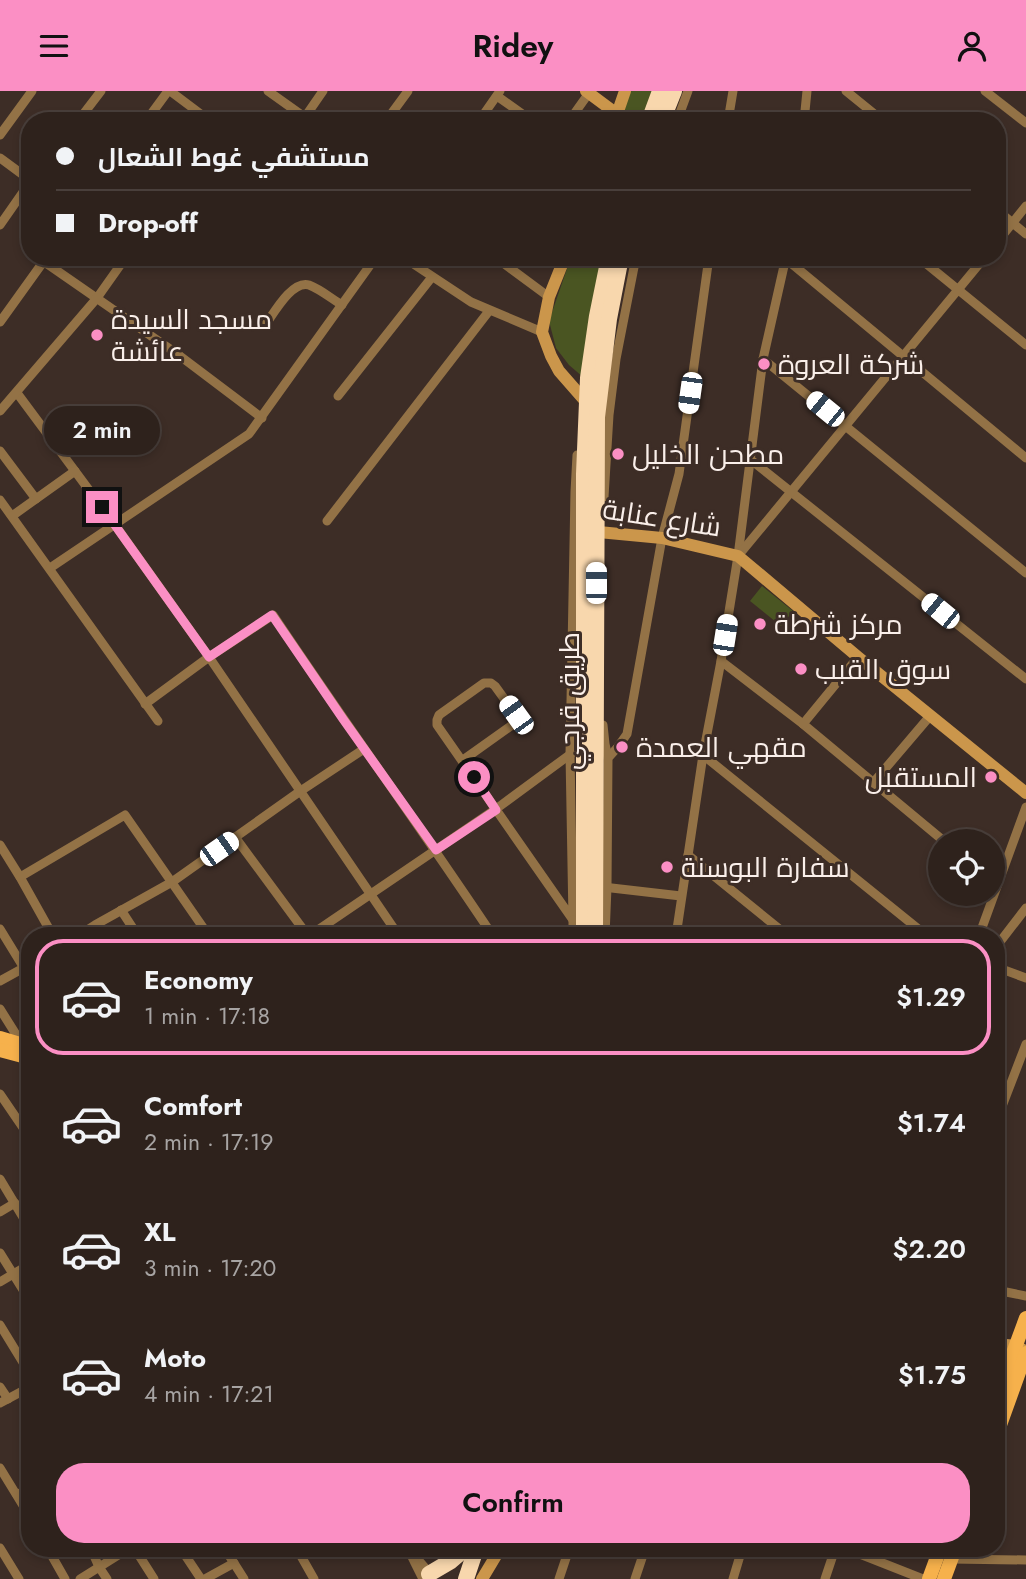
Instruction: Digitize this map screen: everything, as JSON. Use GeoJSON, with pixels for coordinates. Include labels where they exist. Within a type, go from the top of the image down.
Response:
{"type":"FeatureCollection","features":[{"type":"Feature","properties":{"kind":"highway"},"geometry":{"type":"LineString","coordinates":[[652,112],[660,91]]}},
{"type":"Feature","properties":{"kind":"highway"},"geometry":{"type":"LineString","coordinates":[[666,112],[674,91]]}},
{"type":"Feature","properties":{"kind":"highway","name":"طريق قرجي"},"geometry":{"type":"LineString","coordinates":[[582,927],[577,750],[594,531],[584,474],[588,378],[607,266]]}},
{"type":"Feature","properties":{"kind":"highway","name":"طريق قرجي"},"geometry":{"type":"LineString","coordinates":[[584,927],[602,887],[594,531],[597,417],[609,319],[619,266]]}},
{"type":"Feature","properties":{"kind":"highway"},"geometry":{"type":"LineString","coordinates":[[429,1577],[456,1557]]}},
{"type":"Feature","properties":{"kind":"highway"},"geometry":{"type":"LineString","coordinates":[[457,1579],[464,1557]]}},
{"type":"Feature","properties":{"kind":"highway"},"geometry":{"type":"LineString","coordinates":[[466,1579],[473,1557]]}},
{"type":"Feature","properties":{"kind":"main road"},"geometry":{"type":"LineString","coordinates":[[0,1038],[21,1044]]}},
{"type":"Feature","properties":{"kind":"main road"},"geometry":{"type":"LineString","coordinates":[[0,1050],[21,1056]]}},
{"type":"Feature","properties":{"kind":"main road"},"geometry":{"type":"LineString","coordinates":[[1005,1407],[1023,1350],[1026,1318]]}},
{"type":"Feature","properties":{"kind":"main road"},"geometry":{"type":"LineString","coordinates":[[1005,1383],[1023,1350]]}},
{"type":"Feature","properties":{"kind":"main road"},"geometry":{"type":"LineString","coordinates":[[929,1579],[943,1557]]}},
{"type":"Feature","properties":{"kind":"main road"},"geometry":{"type":"LineString","coordinates":[[944,1579],[946,1557]]}},
{"type":"Feature","properties":{"kind":"street"},"geometry":{"type":"LineString","coordinates":[[0,135],[32,91]]}},
{"type":"Feature","properties":{"kind":"street"},"geometry":{"type":"LineString","coordinates":[[85,112],[101,91]]}},
{"type":"Feature","properties":{"kind":"street"},"geometry":{"type":"LineString","coordinates":[[153,112],[169,91],[198,112]]}},
{"type":"Feature","properties":{"kind":"street"},"geometry":{"type":"LineString","coordinates":[[268,91],[297,112]]}},
{"type":"Feature","properties":{"kind":"street"},"geometry":{"type":"LineString","coordinates":[[311,112],[323,91]]}},
{"type":"Feature","properties":{"kind":"street"},"geometry":{"type":"LineString","coordinates":[[393,112],[408,91]]}},
{"type":"Feature","properties":{"kind":"street"},"geometry":{"type":"LineString","coordinates":[[618,112],[625,91]]}},
{"type":"Feature","properties":{"kind":"street"},"geometry":{"type":"LineString","coordinates":[[680,112],[688,91]]}},
{"type":"Feature","properties":{"kind":"street"},"geometry":{"type":"LineString","coordinates":[[730,112],[733,91]]}},
{"type":"Feature","properties":{"kind":"street"},"geometry":{"type":"LineString","coordinates":[[805,112],[807,91]]}},
{"type":"Feature","properties":{"kind":"street"},"geometry":{"type":"LineString","coordinates":[[846,91],[872,112]]}},
{"type":"Feature","properties":{"kind":"street"},"geometry":{"type":"LineString","coordinates":[[985,91],[1026,123]]}},
{"type":"Feature","properties":{"kind":"street"},"geometry":{"type":"LineString","coordinates":[[575,112],[588,92],[610,112]]}},
{"type":"Feature","properties":{"kind":"street"},"geometry":{"type":"LineString","coordinates":[[485,112],[498,94],[521,112]]}},
{"type":"Feature","properties":{"kind":"street"},"geometry":{"type":"LineString","coordinates":[[0,158],[21,174]]}},
{"type":"Feature","properties":{"kind":"street"},"geometry":{"type":"LineString","coordinates":[[0,225],[21,194]]}},
{"type":"Feature","properties":{"kind":"street"},"geometry":{"type":"LineString","coordinates":[[1006,231],[1026,206]]}},
{"type":"Feature","properties":{"kind":"street"},"geometry":{"type":"LineString","coordinates":[[1006,218],[1026,234]]}},
{"type":"Feature","properties":{"kind":"street"},"geometry":{"type":"LineString","coordinates":[[0,322],[40,266]]}},
{"type":"Feature","properties":{"kind":"street"},"geometry":{"type":"LineString","coordinates":[[54,266],[262,418]]}},
{"type":"Feature","properties":{"kind":"street"},"geometry":{"type":"LineString","coordinates":[[0,411],[97,298],[120,266]]}},
{"type":"Feature","properties":{"kind":"street"},"geometry":{"type":"LineString","coordinates":[[50,568],[249,435],[370,266]]}},
{"type":"Feature","properties":{"kind":"street"},"geometry":{"type":"LineString","coordinates":[[416,266],[471,302],[542,332]]}},
{"type":"Feature","properties":{"kind":"street"},"geometry":{"type":"LineString","coordinates":[[507,266],[549,297]]}},
{"type":"Feature","properties":{"kind":"street"},"geometry":{"type":"LineString","coordinates":[[561,266],[549,297],[542,332],[559,370],[587,403]]}},
{"type":"Feature","properties":{"kind":"street"},"geometry":{"type":"LineString","coordinates":[[604,927],[602,887],[608,758],[603,731],[594,531],[615,359],[634,266]]}},
{"type":"Feature","properties":{"kind":"street"},"geometry":{"type":"LineString","coordinates":[[608,758],[627,734],[662,538],[679,474],[708,266]]}},
{"type":"Feature","properties":{"kind":"street"},"geometry":{"type":"LineString","coordinates":[[677,927],[703,755],[738,556],[764,359],[784,266]]}},
{"type":"Feature","properties":{"kind":"street"},"geometry":{"type":"LineString","coordinates":[[796,266],[1026,458]]}},
{"type":"Feature","properties":{"kind":"street"},"geometry":{"type":"LineString","coordinates":[[929,266],[1026,345]]}},
{"type":"Feature","properties":{"kind":"street"},"geometry":{"type":"LineString","coordinates":[[738,556],[978,266]]}},
{"type":"Feature","properties":{"kind":"street"},"geometry":{"type":"LineString","coordinates":[[338,396],[432,277]]}},
{"type":"Feature","properties":{"kind":"street"},"geometry":{"type":"LineString","coordinates":[[266,324],[289,293],[302,284],[310,285],[342,305]]}},
{"type":"Feature","properties":{"kind":"street"},"geometry":{"type":"LineString","coordinates":[[327,521],[489,311]]}},
{"type":"Feature","properties":{"kind":"street"},"geometry":{"type":"LineString","coordinates":[[764,359],[1026,573]]}},
{"type":"Feature","properties":{"kind":"street"},"geometry":{"type":"LineString","coordinates":[[17,393],[209,657],[393,927]]}},
{"type":"Feature","properties":{"kind":"street"},"geometry":{"type":"LineString","coordinates":[[0,451],[36,499]]}},
{"type":"Feature","properties":{"kind":"street"},"geometry":{"type":"LineString","coordinates":[[322,927],[496,810],[577,750],[577,455]]}},
{"type":"Feature","properties":{"kind":"street"},"geometry":{"type":"LineString","coordinates":[[751,460],[1026,680]]}},
{"type":"Feature","properties":{"kind":"street"},"geometry":{"type":"LineString","coordinates":[[12,516],[75,471]]}},
{"type":"Feature","properties":{"kind":"street"},"geometry":{"type":"LineString","coordinates":[[0,500],[158,721]]}},
{"type":"Feature","properties":{"kind":"street","name":"شارع عنابة"},"geometry":{"type":"LineString","coordinates":[[594,531],[662,538],[738,556],[1026,793]]}},
{"type":"Feature","properties":{"kind":"street"},"geometry":{"type":"LineString","coordinates":[[145,703],[272,615],[487,927]]}},
{"type":"Feature","properties":{"kind":"street"},"geometry":{"type":"LineString","coordinates":[[803,724],[858,657]]}},
{"type":"Feature","properties":{"kind":"street"},"geometry":{"type":"LineString","coordinates":[[721,661],[803,724],[929,829]]}},
{"type":"Feature","properties":{"kind":"street"},"geometry":{"type":"LineString","coordinates":[[463,760],[515,723],[516,715],[491,683],[484,683],[439,715],[437,725],[579,927]]}},
{"type":"Feature","properties":{"kind":"street"},"geometry":{"type":"LineString","coordinates":[[873,783],[930,716]]}},
{"type":"Feature","properties":{"kind":"street"},"geometry":{"type":"LineString","coordinates":[[93,927],[172,882],[364,749]]}},
{"type":"Feature","properties":{"kind":"street"},"geometry":{"type":"LineString","coordinates":[[703,755],[916,927]]}},
{"type":"Feature","properties":{"kind":"street"},"geometry":{"type":"LineString","coordinates":[[1005,858],[1026,807]]}},
{"type":"Feature","properties":{"kind":"street"},"geometry":{"type":"LineString","coordinates":[[20,877],[125,815],[203,927]]}},
{"type":"Feature","properties":{"kind":"street"},"geometry":{"type":"LineString","coordinates":[[235,837],[301,927]]}},
{"type":"Feature","properties":{"kind":"street"},"geometry":{"type":"LineString","coordinates":[[1,848],[48,927]]}},
{"type":"Feature","properties":{"kind":"street"},"geometry":{"type":"LineString","coordinates":[[688,855],[777,927]]}},
{"type":"Feature","properties":{"kind":"street"},"geometry":{"type":"LineString","coordinates":[[602,887],[681,896]]}},
{"type":"Feature","properties":{"kind":"street"},"geometry":{"type":"LineString","coordinates":[[982,927],[988,906]]}},
{"type":"Feature","properties":{"kind":"street"},"geometry":{"type":"LineString","coordinates":[[1005,935],[1026,908]]}},
{"type":"Feature","properties":{"kind":"street"},"geometry":{"type":"LineString","coordinates":[[121,910],[132,927]]}},
{"type":"Feature","properties":{"kind":"street"},"geometry":{"type":"LineString","coordinates":[[0,929],[21,959]]}},
{"type":"Feature","properties":{"kind":"street"},"geometry":{"type":"LineString","coordinates":[[0,981],[21,970]]}},
{"type":"Feature","properties":{"kind":"street"},"geometry":{"type":"LineString","coordinates":[[1005,970],[1026,978]]}},
{"type":"Feature","properties":{"kind":"street"},"geometry":{"type":"LineString","coordinates":[[0,1009],[21,1038]]}},
{"type":"Feature","properties":{"kind":"street"},"geometry":{"type":"LineString","coordinates":[[1005,1099],[1026,1044]]}},
{"type":"Feature","properties":{"kind":"street"},"geometry":{"type":"LineString","coordinates":[[0,1094],[21,1125]]}},
{"type":"Feature","properties":{"kind":"street"},"geometry":{"type":"LineString","coordinates":[[0,1179],[21,1213]]}},
{"type":"Feature","properties":{"kind":"street"},"geometry":{"type":"LineString","coordinates":[[0,1212],[15,1203]]}},
{"type":"Feature","properties":{"kind":"street"},"geometry":{"type":"LineString","coordinates":[[0,1253],[21,1286]]}},
{"type":"Feature","properties":{"kind":"street"},"geometry":{"type":"LineString","coordinates":[[0,1282],[21,1269]]}},
{"type":"Feature","properties":{"kind":"street"},"geometry":{"type":"LineString","coordinates":[[1005,1292],[1026,1296]]}},
{"type":"Feature","properties":{"kind":"street"},"geometry":{"type":"LineString","coordinates":[[0,1325],[21,1359]]}},
{"type":"Feature","properties":{"kind":"street"},"geometry":{"type":"LineString","coordinates":[[1005,1346],[1023,1350]]}},
{"type":"Feature","properties":{"kind":"street"},"geometry":{"type":"LineString","coordinates":[[0,1387],[4,1401],[21,1392]]}},
{"type":"Feature","properties":{"kind":"street"},"geometry":{"type":"LineString","coordinates":[[0,1468],[21,1501]]}},
{"type":"Feature","properties":{"kind":"street"},"geometry":{"type":"LineString","coordinates":[[0,1548],[19,1579]]}},
{"type":"Feature","properties":{"kind":"street"},"geometry":{"type":"LineString","coordinates":[[53,1557],[65,1579]]}},
{"type":"Feature","properties":{"kind":"street"},"geometry":{"type":"LineString","coordinates":[[95,1557],[107,1579]]}},
{"type":"Feature","properties":{"kind":"street"},"geometry":{"type":"LineString","coordinates":[[79,1579],[115,1557]]}},
{"type":"Feature","properties":{"kind":"street"},"geometry":{"type":"LineString","coordinates":[[140,1557],[154,1579]]}},
{"type":"Feature","properties":{"kind":"street"},"geometry":{"type":"LineString","coordinates":[[187,1557],[203,1579],[234,1563]]}},
{"type":"Feature","properties":{"kind":"street"},"geometry":{"type":"LineString","coordinates":[[230,1557],[244,1579]]}},
{"type":"Feature","properties":{"kind":"street"},"geometry":{"type":"LineString","coordinates":[[302,1557],[314,1579]]}},
{"type":"Feature","properties":{"kind":"street"},"geometry":{"type":"LineString","coordinates":[[415,1557],[429,1577]]}},
{"type":"Feature","properties":{"kind":"street"},"geometry":{"type":"LineString","coordinates":[[482,1579],[495,1557]]}},
{"type":"Feature","properties":{"kind":"street"},"geometry":{"type":"LineString","coordinates":[[559,1579],[566,1557]]}},
{"type":"Feature","properties":{"kind":"street"},"geometry":{"type":"LineString","coordinates":[[635,1579],[642,1557]]}},
{"type":"Feature","properties":{"kind":"street"},"geometry":{"type":"LineString","coordinates":[[733,1579],[740,1557]]}},
{"type":"Feature","properties":{"kind":"street"},"geometry":{"type":"LineString","coordinates":[[825,1579],[832,1557]]}},
{"type":"Feature","properties":{"kind":"street"},"geometry":{"type":"LineString","coordinates":[[867,1557],[923,1579]]}},
{"type":"Feature","properties":{"kind":"street"},"geometry":{"type":"LineString","coordinates":[[996,1557],[1026,1560]]}},
{"type":"Feature","properties":{"kind":"green space"},"geometry":{"type":"Polygon","coordinates":[[[630,91],[654,91],[646,112],[623,112],[630,91]]]}},
{"type":"Feature","properties":{"kind":"green space"},"geometry":{"type":"Polygon","coordinates":[[[568,266],[600,266],[583,377],[556,348],[549,321],[568,266]]]}},
{"type":"Feature","properties":{"kind":"green space"},"geometry":{"type":"Polygon","coordinates":[[[762,586],[793,611],[781,626],[750,601],[762,586]]]}},
{"type":"Feature","properties":{"kind":"place","name":"مسجد السيدة عائشة"},"geometry":{"type":"Point","coordinates":[97,335]}},
{"type":"Feature","properties":{"kind":"place","name":"شركة العروة"},"geometry":{"type":"Point","coordinates":[764,364]}},
{"type":"Feature","properties":{"kind":"place","name":"مطحن الخليل"},"geometry":{"type":"Point","coordinates":[618,454]}},
{"type":"Feature","properties":{"kind":"place","name":"مركز شرطة"},"geometry":{"type":"Point","coordinates":[760,624]}},
{"type":"Feature","properties":{"kind":"place","name":"سوق القبب"},"geometry":{"type":"Point","coordinates":[801,669]}},
{"type":"Feature","properties":{"kind":"place","name":"مقهي العمدة"},"geometry":{"type":"Point","coordinates":[622,747]}},
{"type":"Feature","properties":{"kind":"place","name":"المستقبل"},"geometry":{"type":"Point","coordinates":[991,777]}},
{"type":"Feature","properties":{"kind":"place","name":"سفارة البوسنة"},"geometry":{"type":"Point","coordinates":[667,867]}},
{"type":"Feature","properties":{"kind":"route"},"geometry":{"type":"LineString","coordinates":[[102,507],[209,657],[272,615],[436,850],[496,810],[474,777]]}}]}
